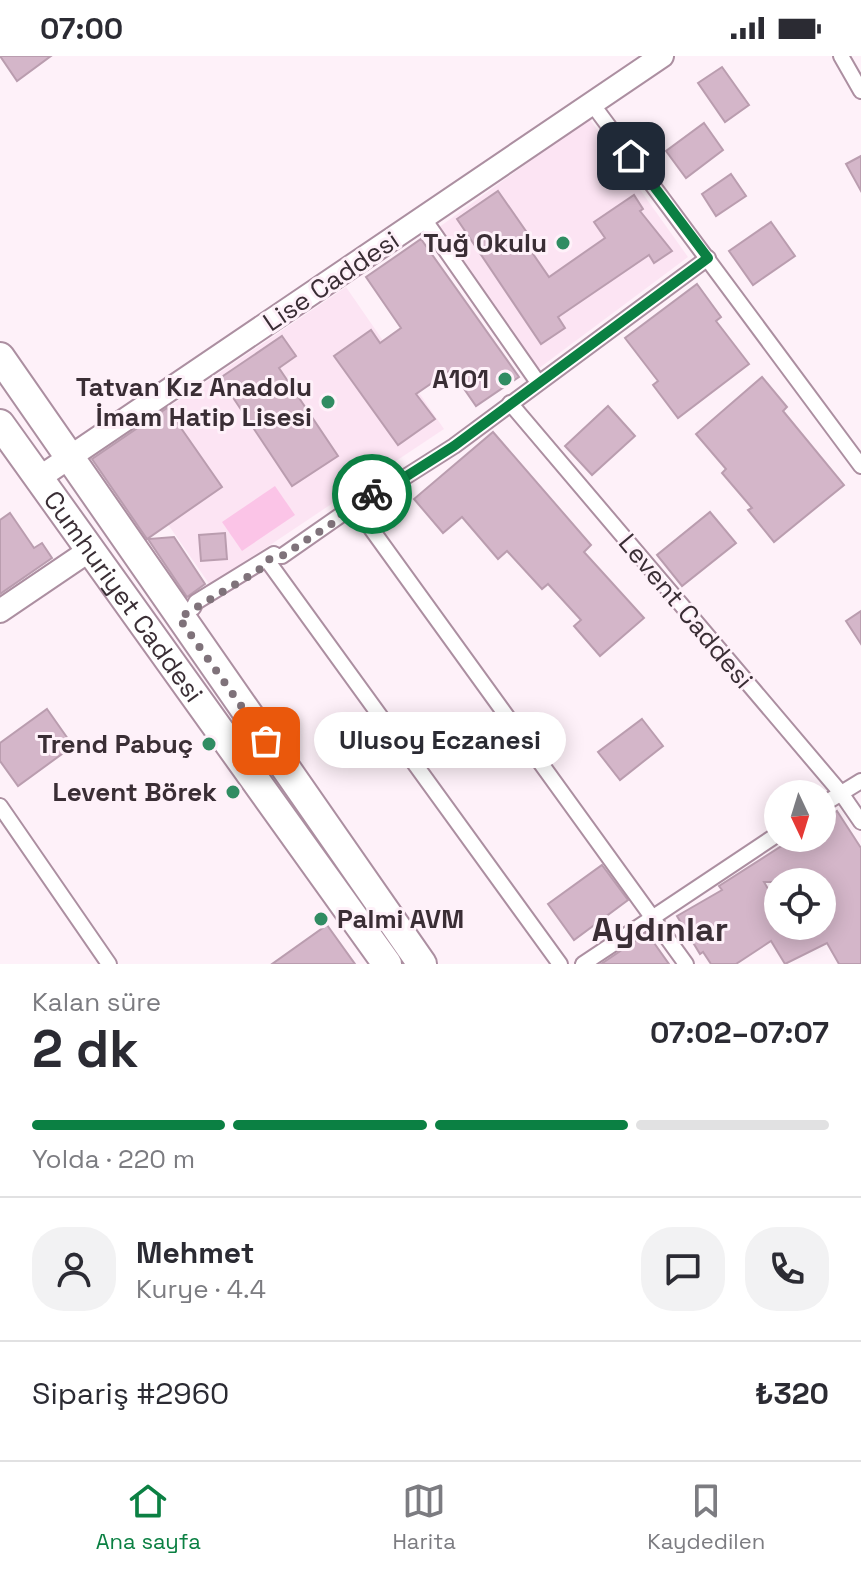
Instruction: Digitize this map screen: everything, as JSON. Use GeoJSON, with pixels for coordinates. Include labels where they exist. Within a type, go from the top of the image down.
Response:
{"type":"FeatureCollection","features":[{"type":"Feature","properties":{"kind":"highway","name":"Cumhuriyet Caddesi"},"geometry":{"type":"LineString","coordinates":[[0,357],[68,458],[186,613],[422,964]]}},
{"type":"Feature","properties":{"kind":"highway","name":"Cumhuriyet Caddesi"},"geometry":{"type":"LineString","coordinates":[[0,424],[387,964]]}},
{"type":"Feature","properties":{"kind":"street","name":"Lise Caddesi"},"geometry":{"type":"LineString","coordinates":[[39,478],[662,56]]}},
{"type":"Feature","properties":{"kind":"street"},"geometry":{"type":"LineString","coordinates":[[841,56],[861,91]]}},
{"type":"Feature","properties":{"kind":"street"},"geometry":{"type":"LineString","coordinates":[[593,105],[861,466]]}},
{"type":"Feature","properties":{"kind":"street"},"geometry":{"type":"LineString","coordinates":[[424,219],[537,381]]}},
{"type":"Feature","properties":{"kind":"street"},"geometry":{"type":"LineString","coordinates":[[186,613],[255,564],[293,549],[371,494],[380,493],[454,446],[537,381],[708,258]]}},
{"type":"Feature","properties":{"kind":"street","name":"Levent Caddesi"},"geometry":{"type":"LineString","coordinates":[[510,403],[841,793],[861,822]]}},
{"type":"Feature","properties":{"kind":"street"},"geometry":{"type":"LineString","coordinates":[[348,509],[686,964]]}},
{"type":"Feature","properties":{"kind":"street"},"geometry":{"type":"LineString","coordinates":[[0,611],[90,550]]}},
{"type":"Feature","properties":{"kind":"street"},"geometry":{"type":"LineString","coordinates":[[267,560],[560,964]]}},
{"type":"Feature","properties":{"kind":"street"},"geometry":{"type":"LineString","coordinates":[[836,796],[861,781]]}},
{"type":"Feature","properties":{"kind":"street"},"geometry":{"type":"LineString","coordinates":[[0,806],[109,964]]}},
{"type":"Feature","properties":{"kind":"street"},"geometry":{"type":"LineString","coordinates":[[583,964],[764,843]]}},
{"type":"Feature","properties":{"kind":"shaded area","name":"Tuğ Okulu"},"geometry":{"type":"Polygon","coordinates":[[[589,118],[688,257],[538,369],[438,228],[589,118]]]}},
{"type":"Feature","properties":{"kind":"shaded area"},"geometry":{"type":"Polygon","coordinates":[[[346,287],[444,429],[210,585],[113,445],[346,287]]]}},
{"type":"Feature","properties":{"kind":"shaded area"},"geometry":{"type":"Polygon","coordinates":[[[275,486],[295,515],[242,551],[222,522],[275,486]]]}},
{"type":"Feature","properties":{"kind":"building"},"geometry":{"type":"Polygon","coordinates":[[[0,56],[51,56],[17,81],[0,56]]]}},
{"type":"Feature","properties":{"kind":"building"},"geometry":{"type":"Polygon","coordinates":[[[722,67],[749,105],[725,122],[698,83],[722,67]]]}},
{"type":"Feature","properties":{"kind":"building"},"geometry":{"type":"Polygon","coordinates":[[[704,123],[723,150],[686,178],[666,151],[704,123]]]}},
{"type":"Feature","properties":{"kind":"building"},"geometry":{"type":"Polygon","coordinates":[[[861,156],[861,191],[846,164],[861,156]]]}},
{"type":"Feature","properties":{"kind":"building"},"geometry":{"type":"Polygon","coordinates":[[[731,174],[746,196],[716,216],[702,194],[731,174]]]}},
{"type":"Feature","properties":{"kind":"building"},"geometry":{"type":"Polygon","coordinates":[[[498,191],[537,247],[531,251],[549,277],[605,238],[594,222],[634,195],[643,209],[640,211],[672,251],[654,263],[649,255],[558,317],[565,328],[541,344],[457,219],[498,191]]]}},
{"type":"Feature","properties":{"kind":"building"},"geometry":{"type":"Polygon","coordinates":[[[771,222],[795,256],[753,285],[729,251],[771,222]]]}},
{"type":"Feature","properties":{"kind":"building"},"geometry":{"type":"Polygon","coordinates":[[[421,239],[519,377],[476,406],[451,370],[416,394],[435,419],[398,445],[334,356],[371,330],[380,343],[401,328],[366,277],[421,239]]]}},
{"type":"Feature","properties":{"kind":"building"},"geometry":{"type":"Polygon","coordinates":[[[697,284],[721,317],[716,321],[749,364],[678,418],[653,385],[658,381],[625,338],[697,284]]]}},
{"type":"Feature","properties":{"kind":"building","name":"Tatvan Kız Anadolu İmam Hatip Lisesi"},"geometry":{"type":"Polygon","coordinates":[[[282,336],[296,356],[279,368],[338,456],[292,486],[220,378],[282,336]]]}},
{"type":"Feature","properties":{"kind":"building"},"geometry":{"type":"Polygon","coordinates":[[[762,377],[787,407],[783,411],[844,485],[774,542],[748,510],[752,508],[722,473],[726,469],[696,434],[762,377]]]}},
{"type":"Feature","properties":{"kind":"building"},"geometry":{"type":"Polygon","coordinates":[[[608,406],[635,436],[592,475],[565,446],[608,406]]]}},
{"type":"Feature","properties":{"kind":"building"},"geometry":{"type":"Polygon","coordinates":[[[167,408],[222,487],[147,539],[92,459],[167,408]]]}},
{"type":"Feature","properties":{"kind":"building"},"geometry":{"type":"Polygon","coordinates":[[[493,432],[591,545],[584,552],[644,618],[600,656],[574,626],[581,620],[548,584],[542,589],[507,551],[498,559],[462,517],[443,533],[414,499],[493,432]]]}},
{"type":"Feature","properties":{"kind":"building"},"geometry":{"type":"Polygon","coordinates":[[[710,512],[736,543],[682,586],[657,555],[710,512]]]}},
{"type":"Feature","properties":{"kind":"building"},"geometry":{"type":"Polygon","coordinates":[[[10,513],[34,548],[42,543],[52,558],[0,594],[0,520],[10,513]]]}},
{"type":"Feature","properties":{"kind":"building"},"geometry":{"type":"Polygon","coordinates":[[[225,533],[227,559],[201,561],[199,535],[225,533]]]}},
{"type":"Feature","properties":{"kind":"building"},"geometry":{"type":"Polygon","coordinates":[[[174,537],[205,584],[187,597],[148,539],[174,537]]]}},
{"type":"Feature","properties":{"kind":"building"},"geometry":{"type":"Polygon","coordinates":[[[861,611],[861,644],[846,621],[861,611]]]}},
{"type":"Feature","properties":{"kind":"building"},"geometry":{"type":"Polygon","coordinates":[[[47,709],[73,746],[18,786],[0,761],[0,743],[47,709]]]}},
{"type":"Feature","properties":{"kind":"building"},"geometry":{"type":"Polygon","coordinates":[[[642,719],[663,746],[620,780],[598,752],[642,719]]]}},
{"type":"Feature","properties":{"kind":"building"},"geometry":{"type":"Polygon","coordinates":[[[837,811],[861,848],[861,964],[839,964],[827,943],[785,964],[771,941],[736,964],[711,964],[703,952],[700,954],[677,916],[722,890],[719,886],[772,852],[836,852],[837,811]]]}},
{"type":"Feature","properties":{"kind":"building"},"geometry":{"type":"Polygon","coordinates":[[[602,865],[628,900],[574,940],[548,904],[602,865]]]}},
{"type":"Feature","properties":{"kind":"building"},"geometry":{"type":"Polygon","coordinates":[[[327,925],[355,964],[272,964],[327,925]]]}},
{"type":"Feature","properties":{"kind":"building"},"geometry":{"type":"Polygon","coordinates":[[[647,933],[669,964],[601,964],[647,933]]]}},
{"type":"Feature","properties":{"kind":"way so far"},"geometry":{"type":"LineString","coordinates":[[266,741],[179,618],[259,570],[261,564],[273,556],[282,556],[372,494]]}},
{"type":"Feature","properties":{"kind":"place","name":"Tuğ Okulu"},"geometry":{"type":"Point","coordinates":[563,243]}},
{"type":"Feature","properties":{"kind":"place","name":"A101"},"geometry":{"type":"Point","coordinates":[505,379]}},
{"type":"Feature","properties":{"kind":"place","name":"Tatvan Kız Anadolu İmam Hatip Lisesi"},"geometry":{"type":"Point","coordinates":[328,402]}},
{"type":"Feature","properties":{"kind":"place","name":"Ulusoy Eczanesi"},"geometry":{"type":"Point","coordinates":[266,741]}},
{"type":"Feature","properties":{"kind":"place","name":"Trend Pabuç"},"geometry":{"type":"Point","coordinates":[209,744]}},
{"type":"Feature","properties":{"kind":"place","name":"Levent Börek"},"geometry":{"type":"Point","coordinates":[233,792]}},
{"type":"Feature","properties":{"kind":"place","name":"Palmi AVM"},"geometry":{"type":"Point","coordinates":[321,919]}},
{"type":"Feature","properties":{"kind":"district","name":"Aydınlar"},"geometry":{"type":"Point","coordinates":[660,929]}},
{"type":"Feature","properties":{"kind":"route"},"geometry":{"type":"LineString","coordinates":[[372,494],[380,493],[454,446],[537,381],[708,258],[631,156]]}}]}
